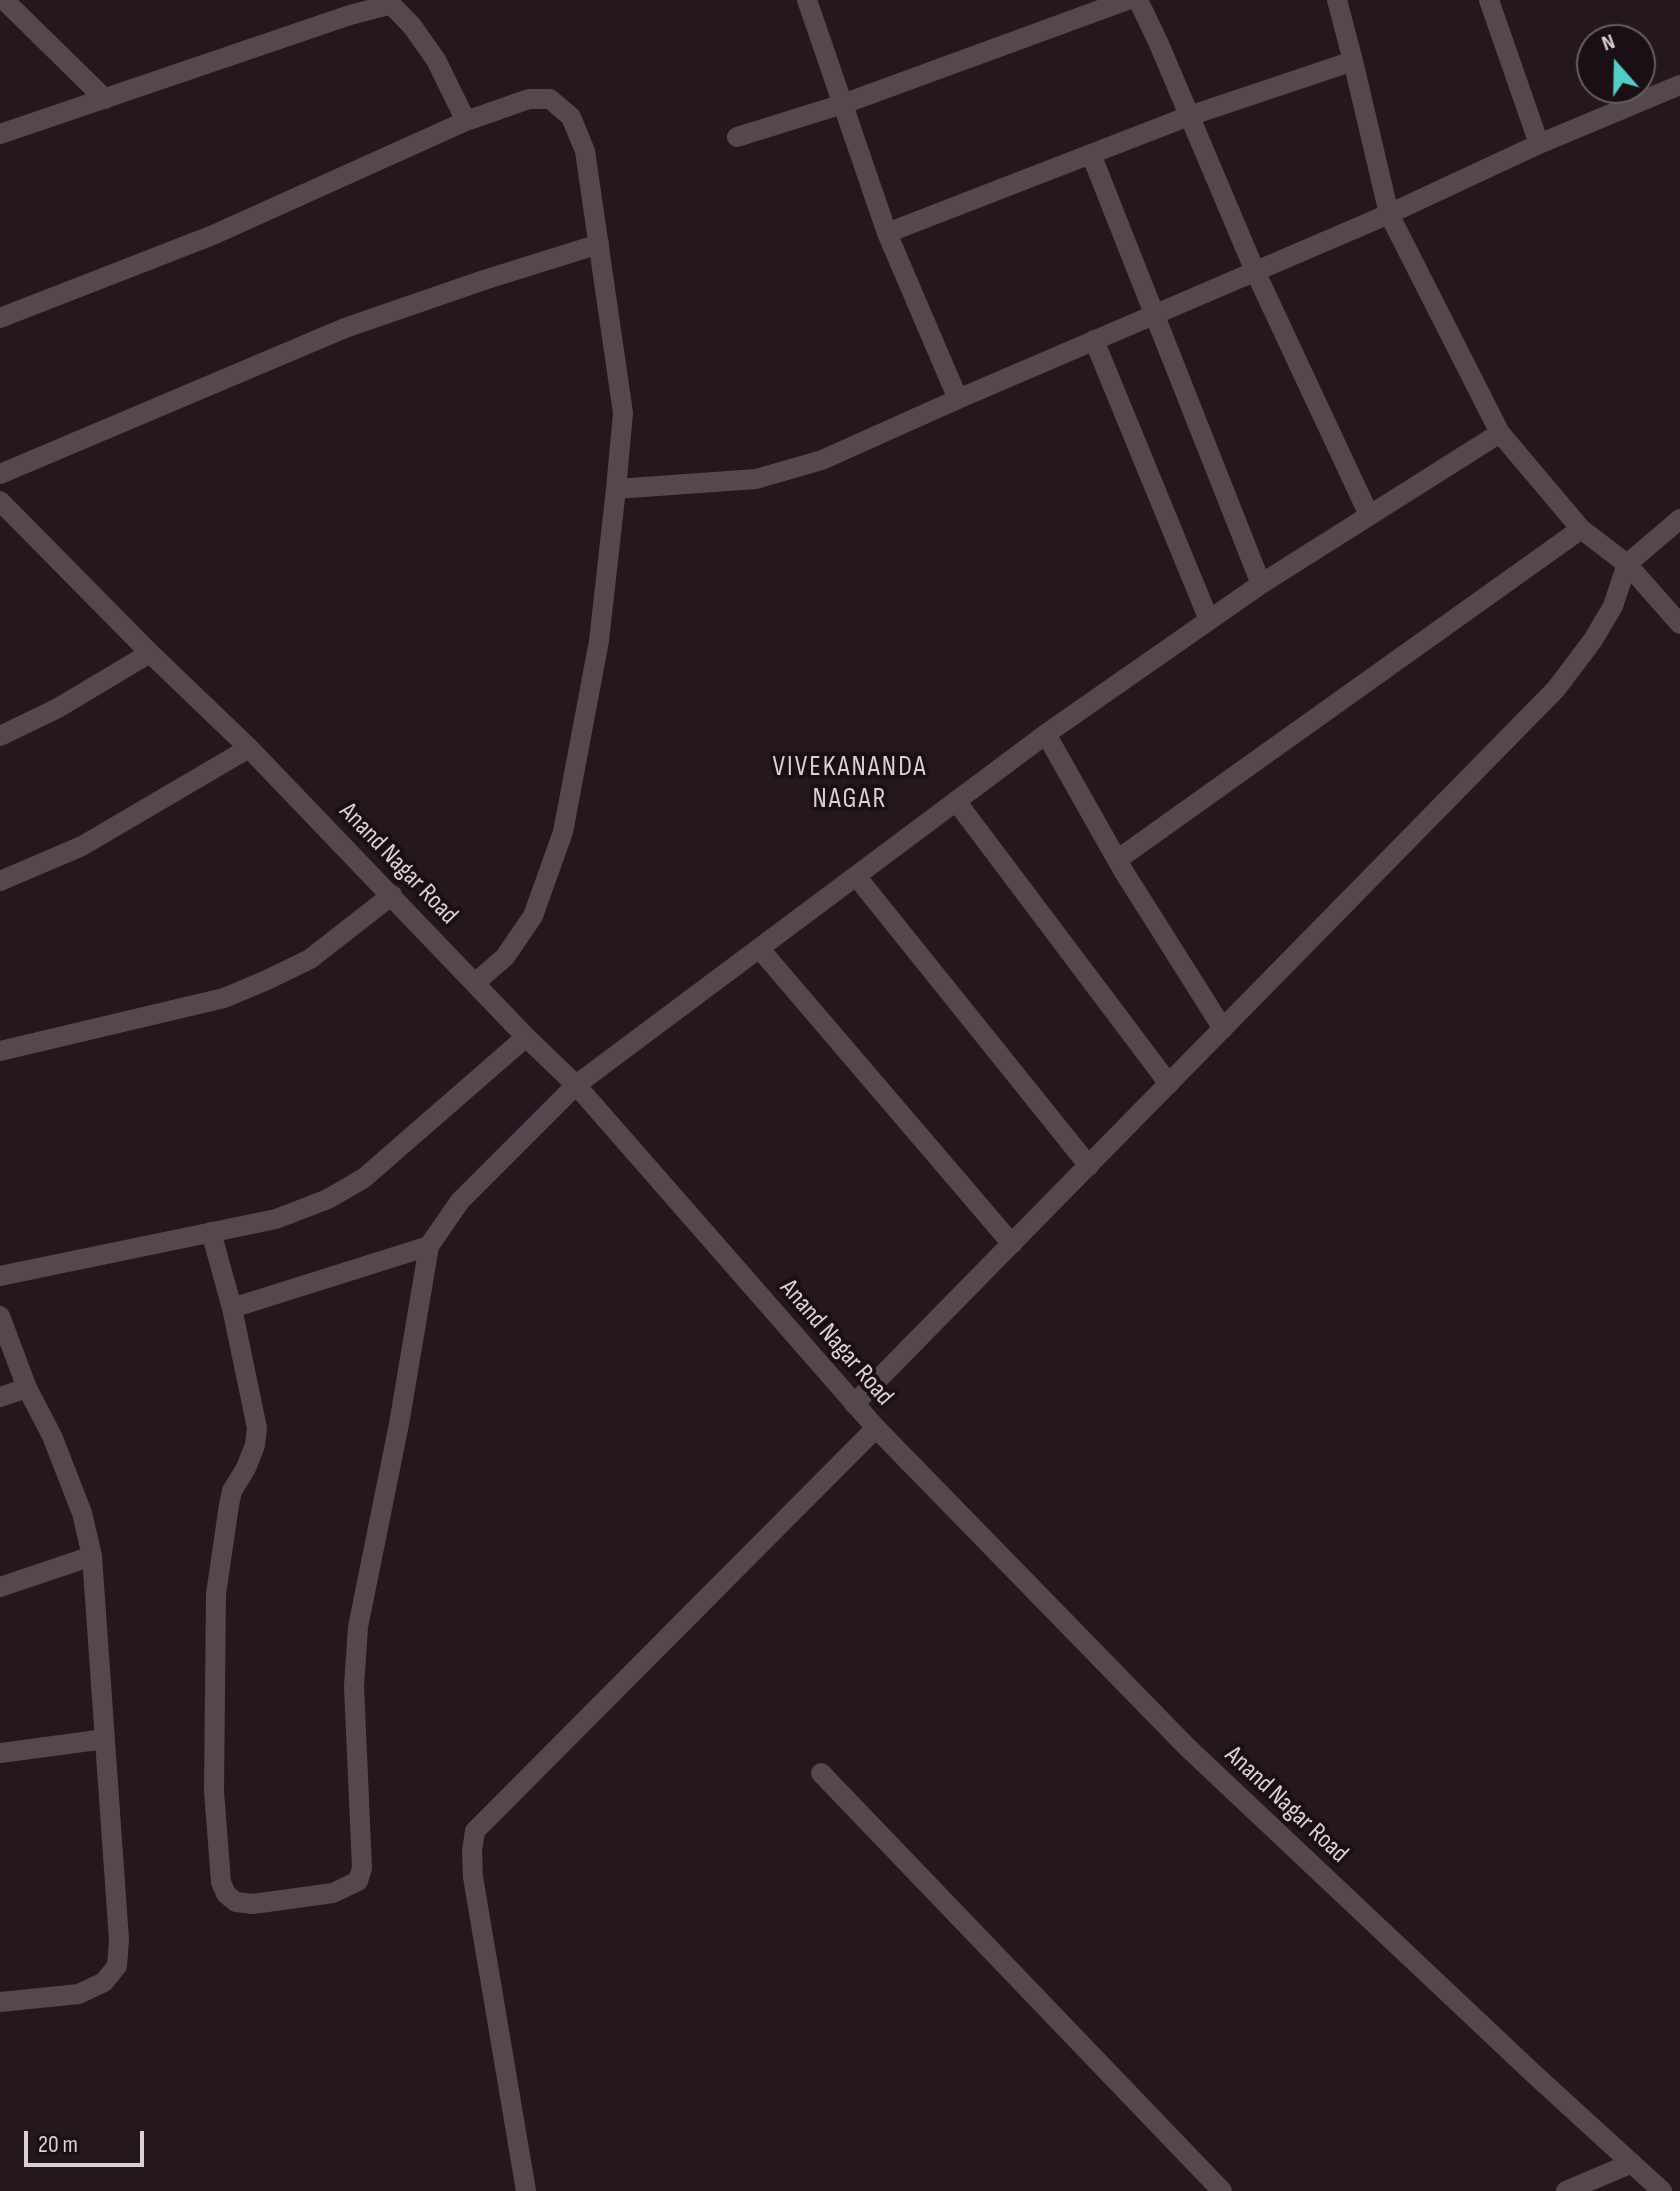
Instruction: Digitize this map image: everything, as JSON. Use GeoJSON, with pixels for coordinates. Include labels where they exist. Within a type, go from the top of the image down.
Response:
{"type":"FeatureCollection","features":[{"type":"Feature","properties":{"kind":"street"},"geometry":{"type":"LineString","coordinates":[[4,0],[105,99]]}},
{"type":"Feature","properties":{"kind":"street"},"geometry":{"type":"LineString","coordinates":[[807,0],[887,233],[958,399]]}},
{"type":"Feature","properties":{"kind":"street"},"geometry":{"type":"LineString","coordinates":[[737,137],[843,104],[1127,0]]}},
{"type":"Feature","properties":{"kind":"street"},"geometry":{"type":"LineString","coordinates":[[1138,0],[1255,271],[1369,515]]}},
{"type":"Feature","properties":{"kind":"street"},"geometry":{"type":"LineString","coordinates":[[1337,0],[1389,214],[1500,433],[1581,529],[1627,564],[1680,624]]}},
{"type":"Feature","properties":{"kind":"street"},"geometry":{"type":"LineString","coordinates":[[1489,0],[1539,144]]}},
{"type":"Feature","properties":{"kind":"street"},"geometry":{"type":"LineString","coordinates":[[0,134],[389,2],[412,26],[436,60],[466,121]]}},
{"type":"Feature","properties":{"kind":"street"},"geometry":{"type":"LineString","coordinates":[[887,233],[1189,116],[1353,61]]}},
{"type":"Feature","properties":{"kind":"street"},"geometry":{"type":"LineString","coordinates":[[616,489],[756,479],[822,460],[1389,214],[1539,144],[1680,85]]}},
{"type":"Feature","properties":{"kind":"street"},"geometry":{"type":"LineString","coordinates":[[0,318],[213,235],[466,121],[529,99],[550,99],[571,117],[585,151],[623,413],[616,489],[599,641],[563,832],[533,916],[505,957],[476,982]]}},
{"type":"Feature","properties":{"kind":"street"},"geometry":{"type":"LineString","coordinates":[[1091,154],[1261,584]]}},
{"type":"Feature","properties":{"kind":"street"},"geometry":{"type":"LineString","coordinates":[[0,474],[345,328],[599,244]]}},
{"type":"Feature","properties":{"kind":"street"},"geometry":{"type":"LineString","coordinates":[[1094,340],[1209,620]]}},
{"type":"Feature","properties":{"kind":"street"},"geometry":{"type":"LineString","coordinates":[[211,1232],[232,1308],[257,1428],[255,1445],[246,1468],[232,1491],[216,1594],[214,1791],[221,1882],[226,1894],[236,1902],[253,1904],[333,1893],[358,1881],[362,1868],[354,1686],[358,1627],[374,1559],[429,1246],[460,1201],[576,1085],[1046,734],[1261,584],[1500,433]]}},
{"type":"Feature","properties":{"kind":"street","name":"Anand Nagar Road"},"geometry":{"type":"LineString","coordinates":[[0,501],[249,748],[526,1037],[576,1085],[876,1428],[1187,1747],[1523,2065],[1662,2191]]}},
{"type":"Feature","properties":{"kind":"street"},"geometry":{"type":"LineString","coordinates":[[854,1404],[1556,689],[1593,640],[1613,606],[1627,564],[1680,519]]}},
{"type":"Feature","properties":{"kind":"street"},"geometry":{"type":"LineString","coordinates":[[1117,860],[1581,529]]}},
{"type":"Feature","properties":{"kind":"street"},"geometry":{"type":"LineString","coordinates":[[0,736],[58,708],[150,653]]}},
{"type":"Feature","properties":{"kind":"street"},"geometry":{"type":"LineString","coordinates":[[1046,734],[1117,860],[1223,1029]]}},
{"type":"Feature","properties":{"kind":"street"},"geometry":{"type":"LineString","coordinates":[[0,881],[82,846],[249,748]]}},
{"type":"Feature","properties":{"kind":"street"},"geometry":{"type":"LineString","coordinates":[[956,801],[1169,1084]]}},
{"type":"Feature","properties":{"kind":"street"},"geometry":{"type":"LineString","coordinates":[[856,876],[1089,1166]]}},
{"type":"Feature","properties":{"kind":"street"},"geometry":{"type":"LineString","coordinates":[[0,1051],[224,998],[310,959],[392,895]]}},
{"type":"Feature","properties":{"kind":"street"},"geometry":{"type":"LineString","coordinates":[[759,948],[1012,1244]]}},
{"type":"Feature","properties":{"kind":"street"},"geometry":{"type":"LineString","coordinates":[[0,1276],[276,1219],[328,1199],[364,1178],[526,1037]]}},
{"type":"Feature","properties":{"kind":"street"},"geometry":{"type":"LineString","coordinates":[[232,1308],[429,1246]]}},
{"type":"Feature","properties":{"kind":"street"},"geometry":{"type":"LineString","coordinates":[[0,1316],[27,1388],[52,1436],[82,1513],[92,1556],[119,1940],[117,1966],[104,1982],[79,1994],[0,2002]]}},
{"type":"Feature","properties":{"kind":"street"},"geometry":{"type":"LineString","coordinates":[[0,1397],[27,1388]]}},
{"type":"Feature","properties":{"kind":"street"},"geometry":{"type":"LineString","coordinates":[[526,2191],[473,1877],[475,1831],[876,1428]]}},
{"type":"Feature","properties":{"kind":"street"},"geometry":{"type":"LineString","coordinates":[[0,1587],[92,1556]]}},
{"type":"Feature","properties":{"kind":"street"},"geometry":{"type":"LineString","coordinates":[[0,1753],[105,1739]]}},
{"type":"Feature","properties":{"kind":"street"},"geometry":{"type":"LineString","coordinates":[[821,1773],[1222,2191]]}},
{"type":"Feature","properties":{"kind":"street"},"geometry":{"type":"LineString","coordinates":[[1566,2191],[1632,2163]]}},
{"type":"Feature","properties":{"kind":"district","name":"VIVEKANANDA NAGAR"},"geometry":{"type":"Point","coordinates":[850,784]}}]}
